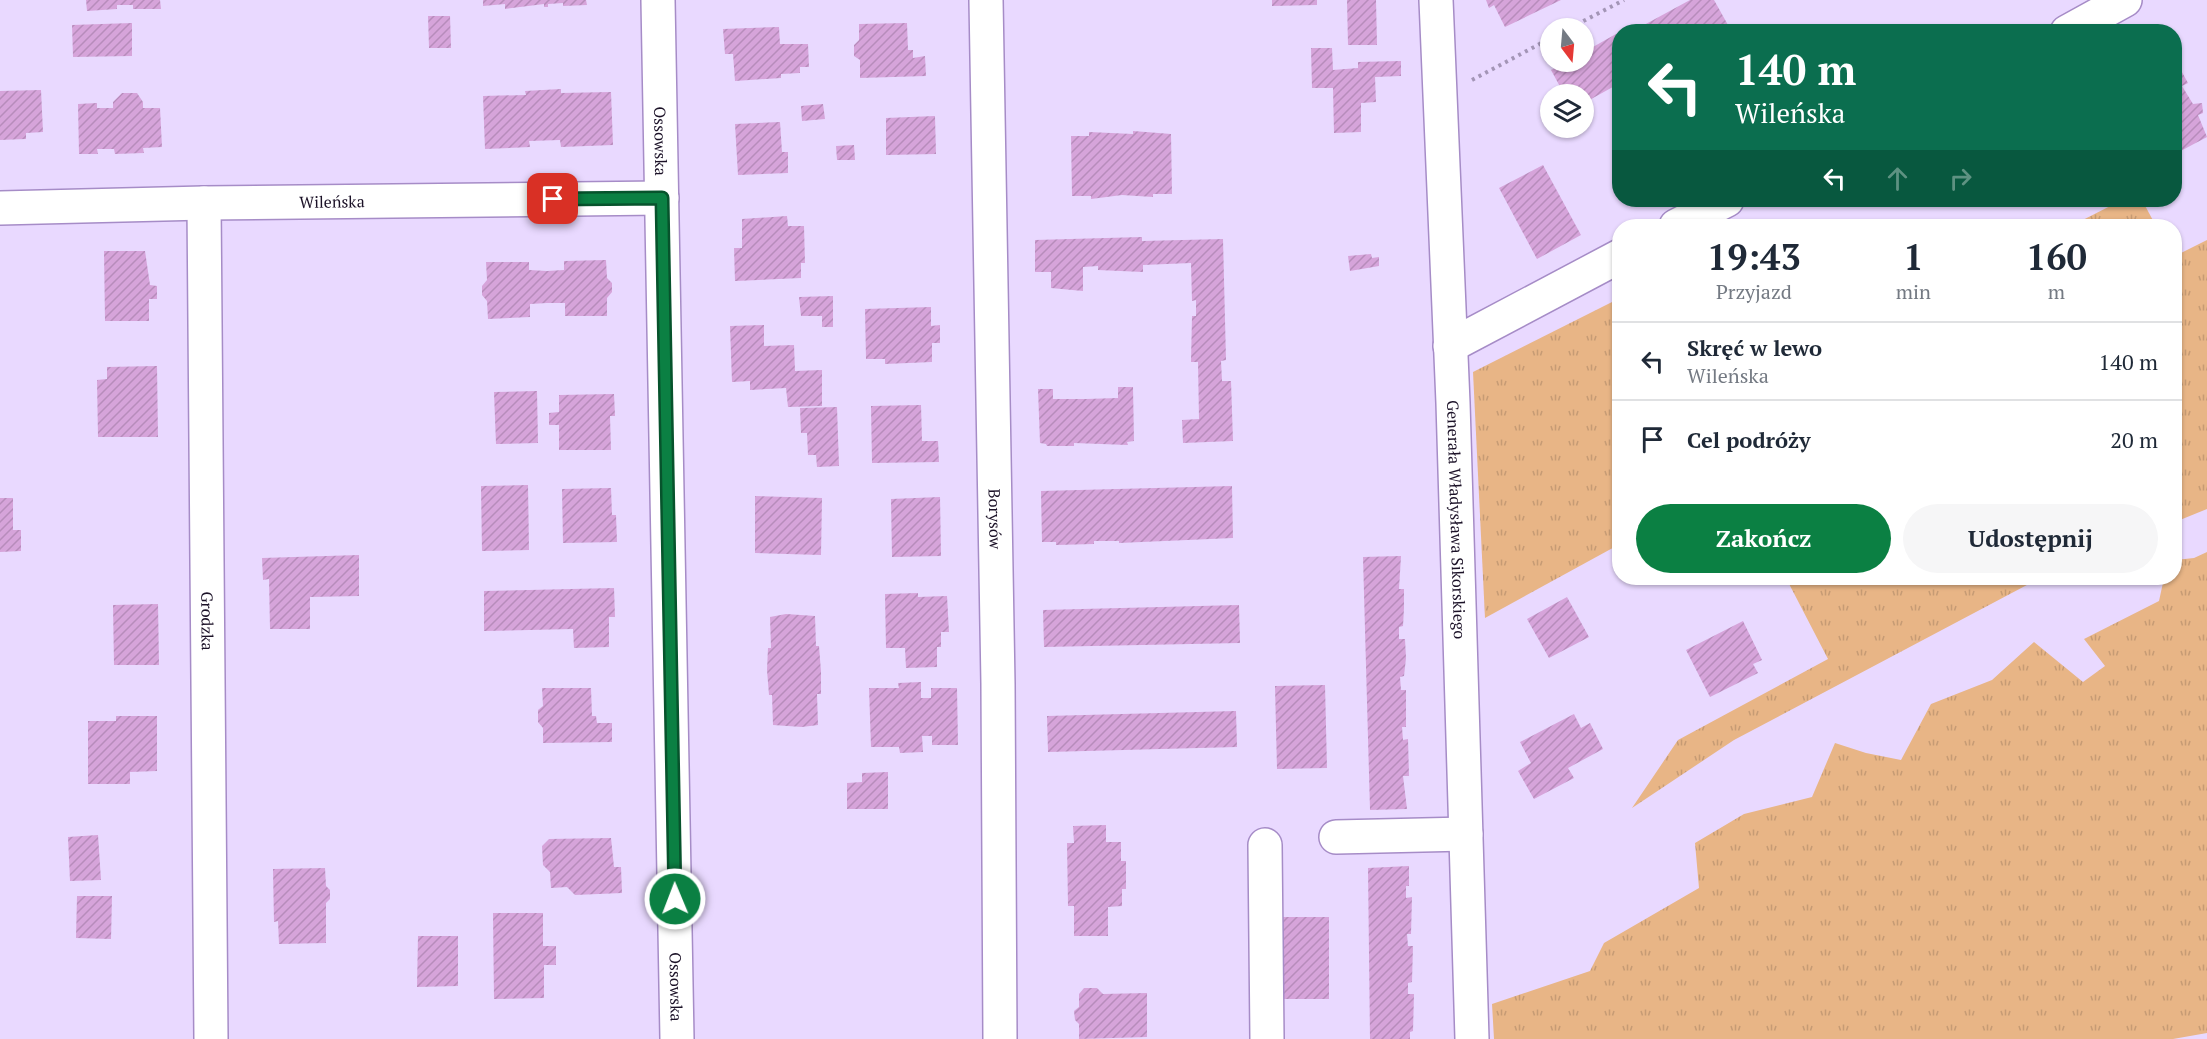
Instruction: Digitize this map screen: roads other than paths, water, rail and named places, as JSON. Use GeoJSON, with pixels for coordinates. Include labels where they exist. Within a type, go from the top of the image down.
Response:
{"type":"FeatureCollection","features":[{"type":"Feature","properties":{"kind":"street","name":"Ossowska"},"geometry":{"type":"LineString","coordinates":[[658,0],[677,1039]]}},
{"type":"Feature","properties":{"kind":"street","name":"Borysów"},"geometry":{"type":"LineString","coordinates":[[986,0],[998,673],[1000,1039]]}},
{"type":"Feature","properties":{"kind":"street","name":"Generała Władysława Sikorskiego"},"geometry":{"type":"LineString","coordinates":[[1437,0],[1472,1039]]}},
{"type":"Feature","properties":{"kind":"street"},"geometry":{"type":"LineString","coordinates":[[2082,24],[2125,0]]}},
{"type":"Feature","properties":{"kind":"street","name":"Wileńska"},"geometry":{"type":"LineString","coordinates":[[0,208],[204,203],[662,198]]}},
{"type":"Feature","properties":{"kind":"street","name":"Grodzka"},"geometry":{"type":"LineString","coordinates":[[204,203],[211,1039]]}},
{"type":"Feature","properties":{"kind":"street"},"geometry":{"type":"LineString","coordinates":[[1690,219],[1713,207]]}},
{"type":"Feature","properties":{"kind":"street"},"geometry":{"type":"LineString","coordinates":[[1450,346],[1612,260]]}},
{"type":"Feature","properties":{"kind":"street"},"geometry":{"type":"LineString","coordinates":[[1336,837],[1466,834]]}},
{"type":"Feature","properties":{"kind":"street"},"geometry":{"type":"LineString","coordinates":[[1265,845],[1267,1039]]}}]}
